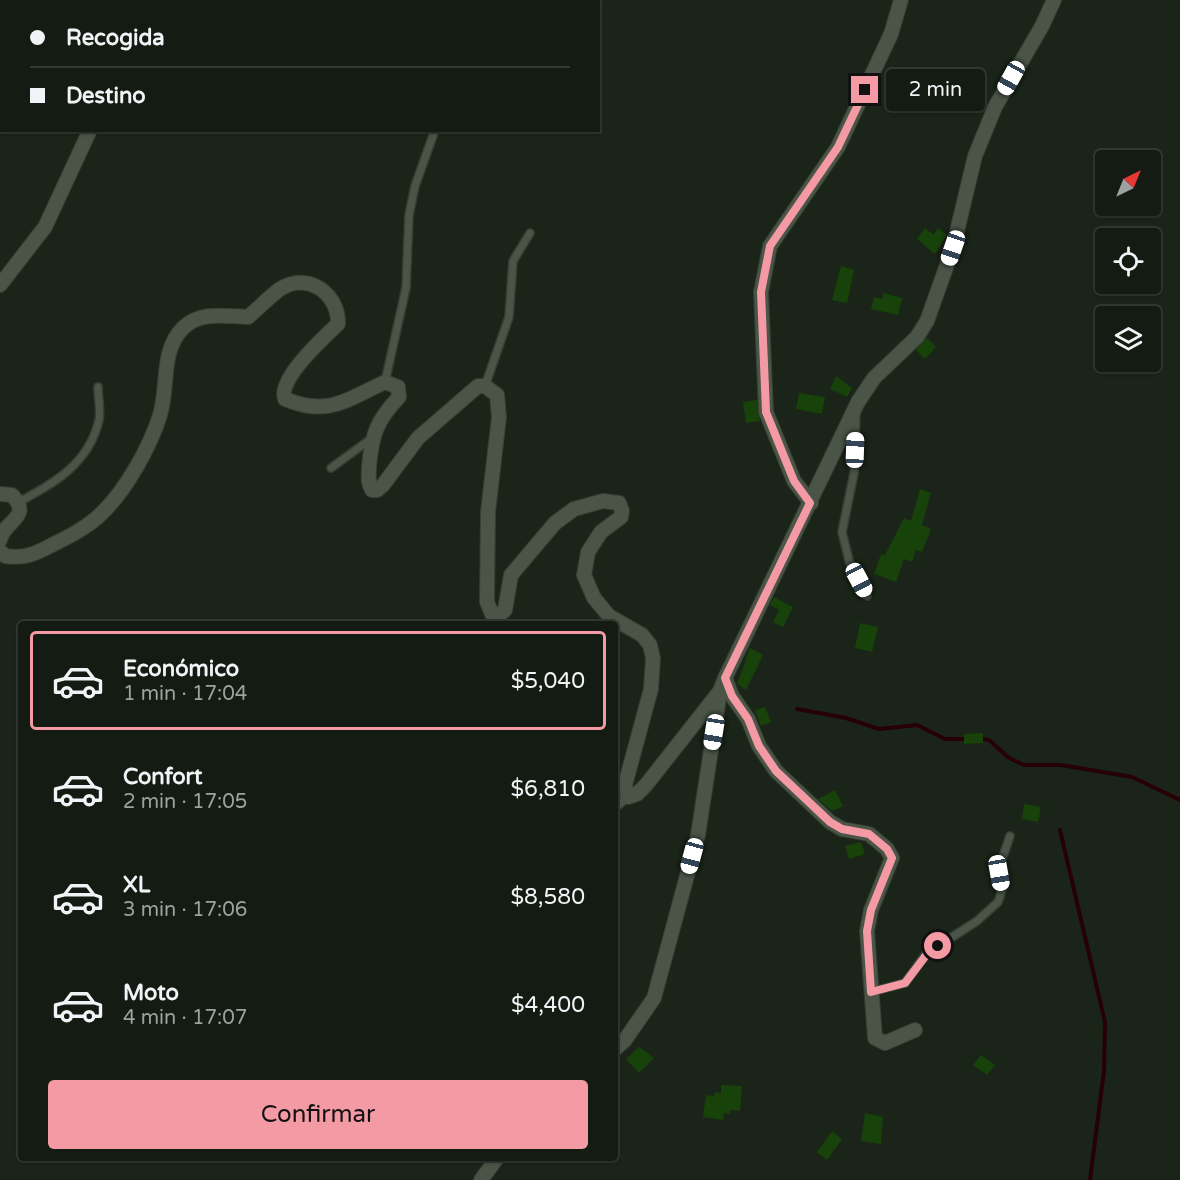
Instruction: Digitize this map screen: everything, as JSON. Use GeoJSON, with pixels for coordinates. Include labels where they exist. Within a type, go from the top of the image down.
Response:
{"type":"FeatureCollection","features":[{"type":"Feature","properties":{"kind":"street"},"geometry":{"type":"LineString","coordinates":[[810,503],[794,481],[766,412],[761,292],[770,246],[838,147],[891,34],[901,0]]}},
{"type":"Feature","properties":{"kind":"street"},"geometry":{"type":"LineString","coordinates":[[618,621],[642,635],[650,645],[653,658],[651,689],[625,785],[628,797],[637,795],[646,785],[723,684],[856,405],[874,378],[917,337],[927,321],[953,248],[979,146],[995,107],[1042,26],[1054,0]]}},
{"type":"Feature","properties":{"kind":"street"},"geometry":{"type":"LineString","coordinates":[[0,285],[45,227],[89,132]]}},
{"type":"Feature","properties":{"kind":"street"},"geometry":{"type":"LineString","coordinates":[[0,551],[5,556],[27,557],[78,532],[103,513],[135,468],[161,413],[171,342],[192,320],[206,315],[248,317],[280,289],[295,282],[310,284],[323,290],[332,298],[338,313],[338,324],[315,345],[284,384],[282,393],[285,399],[326,409],[385,382],[396,384],[399,397],[380,420],[372,438],[369,485],[372,490],[377,490],[418,438],[478,386],[486,386],[497,395],[499,417],[488,512],[487,602],[492,614],[499,615],[505,610],[511,575],[555,523],[574,509],[603,501],[619,503],[622,511],[621,517],[601,532],[588,552],[584,575],[594,598],[609,616],[618,621]]}},
{"type":"Feature","properties":{"kind":"street"},"geometry":{"type":"LineString","coordinates":[[0,494],[12,495],[19,502],[20,510],[16,519],[2,533],[0,540]]}},
{"type":"Feature","properties":{"kind":"street"},"geometry":{"type":"LineString","coordinates":[[723,684],[748,719],[759,746],[776,771],[830,822],[842,829],[869,834],[887,849],[892,858],[871,910],[867,931],[875,1038],[878,1042],[885,1043],[915,1030]]}},
{"type":"Feature","properties":{"kind":"street"},"geometry":{"type":"LineString","coordinates":[[618,1046],[625,1040],[654,998],[698,835],[723,684]]}},
{"type":"Feature","properties":{"kind":"street"},"geometry":{"type":"LineString","coordinates":[[481,1180],[495,1161]]}},
{"type":"Feature","properties":{"kind":"lane"},"geometry":{"type":"LineString","coordinates":[[385,382],[406,288],[409,215],[415,186],[434,132]]}},
{"type":"Feature","properties":{"kind":"lane"},"geometry":{"type":"LineString","coordinates":[[486,386],[509,317],[513,261],[530,233]]}},
{"type":"Feature","properties":{"kind":"lane"},"geometry":{"type":"LineString","coordinates":[[19,502],[62,479],[88,447],[99,419],[98,387]]}},
{"type":"Feature","properties":{"kind":"lane"},"geometry":{"type":"LineString","coordinates":[[856,405],[854,473],[842,532],[850,564],[867,596]]}},
{"type":"Feature","properties":{"kind":"lane"},"geometry":{"type":"LineString","coordinates":[[331,468],[372,438]]}},
{"type":"Feature","properties":{"kind":"lane"},"geometry":{"type":"LineString","coordinates":[[618,805],[628,797]]}},
{"type":"Feature","properties":{"kind":"lane"},"geometry":{"type":"LineString","coordinates":[[871,992],[905,983],[927,954],[977,921],[998,902],[1002,890],[1000,862],[1010,836]]}},
{"type":"Feature","properties":{"kind":"building"},"geometry":{"type":"Polygon","coordinates":[[[925,228],[934,235],[938,228],[947,235],[935,254],[917,239],[925,228]]]}},
{"type":"Feature","properties":{"kind":"building"},"geometry":{"type":"Polygon","coordinates":[[[841,266],[854,270],[847,303],[832,300],[841,266]]]}},
{"type":"Feature","properties":{"kind":"building"},"geometry":{"type":"Polygon","coordinates":[[[883,293],[902,298],[898,315],[871,309],[874,297],[882,299],[883,293]]]}},
{"type":"Feature","properties":{"kind":"building"},"geometry":{"type":"Polygon","coordinates":[[[927,338],[936,347],[925,359],[916,350],[927,338]]]}},
{"type":"Feature","properties":{"kind":"building"},"geometry":{"type":"Polygon","coordinates":[[[836,376],[852,388],[847,397],[830,389],[836,376]]]}},
{"type":"Feature","properties":{"kind":"building"},"geometry":{"type":"Polygon","coordinates":[[[799,393],[825,397],[822,414],[796,409],[799,393]]]}},
{"type":"Feature","properties":{"kind":"building"},"geometry":{"type":"Polygon","coordinates":[[[757,400],[760,421],[746,423],[743,402],[757,400]]]}},
{"type":"Feature","properties":{"kind":"building"},"geometry":{"type":"Polygon","coordinates":[[[920,489],[931,493],[922,525],[931,529],[922,552],[916,550],[912,562],[904,559],[896,582],[874,574],[881,554],[885,555],[904,518],[911,521],[920,489]]]}},
{"type":"Feature","properties":{"kind":"building"},"geometry":{"type":"Polygon","coordinates":[[[774,597],[793,607],[783,627],[773,622],[779,610],[770,605],[774,597]]]}},
{"type":"Feature","properties":{"kind":"building"},"geometry":{"type":"Polygon","coordinates":[[[860,623],[878,627],[872,652],[855,648],[860,623]]]}},
{"type":"Feature","properties":{"kind":"building"},"geometry":{"type":"Polygon","coordinates":[[[750,648],[763,655],[746,690],[737,684],[750,648]]]}},
{"type":"Feature","properties":{"kind":"building"},"geometry":{"type":"Polygon","coordinates":[[[765,707],[771,722],[761,726],[755,710],[765,707]]]}},
{"type":"Feature","properties":{"kind":"building"},"geometry":{"type":"Polygon","coordinates":[[[983,733],[983,743],[964,744],[964,734],[983,733]]]}},
{"type":"Feature","properties":{"kind":"building"},"geometry":{"type":"Polygon","coordinates":[[[835,790],[843,806],[832,811],[818,799],[835,790]]]}},
{"type":"Feature","properties":{"kind":"building"},"geometry":{"type":"Polygon","coordinates":[[[1024,804],[1041,807],[1038,822],[1022,819],[1024,804]]]}},
{"type":"Feature","properties":{"kind":"building"},"geometry":{"type":"Polygon","coordinates":[[[861,842],[865,854],[849,859],[845,846],[861,842]]]}},
{"type":"Feature","properties":{"kind":"building"},"geometry":{"type":"Polygon","coordinates":[[[639,1047],[654,1058],[639,1073],[626,1059],[639,1047]]]}},
{"type":"Feature","properties":{"kind":"building"},"geometry":{"type":"Polygon","coordinates":[[[981,1055],[995,1065],[987,1075],[973,1065],[981,1055]]]}},
{"type":"Feature","properties":{"kind":"building"},"geometry":{"type":"Polygon","coordinates":[[[721,1085],[742,1086],[740,1111],[731,1110],[730,1114],[724,1113],[723,1120],[703,1117],[706,1095],[714,1096],[715,1092],[721,1093],[721,1085]]]}},
{"type":"Feature","properties":{"kind":"building"},"geometry":{"type":"Polygon","coordinates":[[[865,1113],[883,1117],[881,1144],[861,1141],[865,1113]]]}},
{"type":"Feature","properties":{"kind":"building"},"geometry":{"type":"Polygon","coordinates":[[[832,1131],[842,1139],[827,1160],[817,1152],[832,1131]]]}},
{"type":"Feature","properties":{"kind":"waterway"},"geometry":{"type":"LineString","coordinates":[[797,709],[846,718],[879,729],[917,725],[945,739],[967,739]]}},
{"type":"Feature","properties":{"kind":"waterway"},"geometry":{"type":"LineString","coordinates":[[981,739],[989,740],[1009,758],[1024,765],[1061,765],[1132,777],[1180,800]]}},
{"type":"Feature","properties":{"kind":"waterway"},"geometry":{"type":"LineString","coordinates":[[1060,830],[1105,1022],[1104,1071],[1090,1180]]}},
{"type":"Feature","properties":{"kind":"route"},"geometry":{"type":"LineString","coordinates":[[865,90],[838,147],[770,246],[761,292],[766,412],[794,481],[810,503],[725,678],[738,707],[748,719],[759,746],[776,771],[830,822],[842,829],[869,834],[887,849],[892,858],[871,910],[867,931],[867,961],[871,992],[898,987],[905,983],[927,954],[938,946]]}}]}
